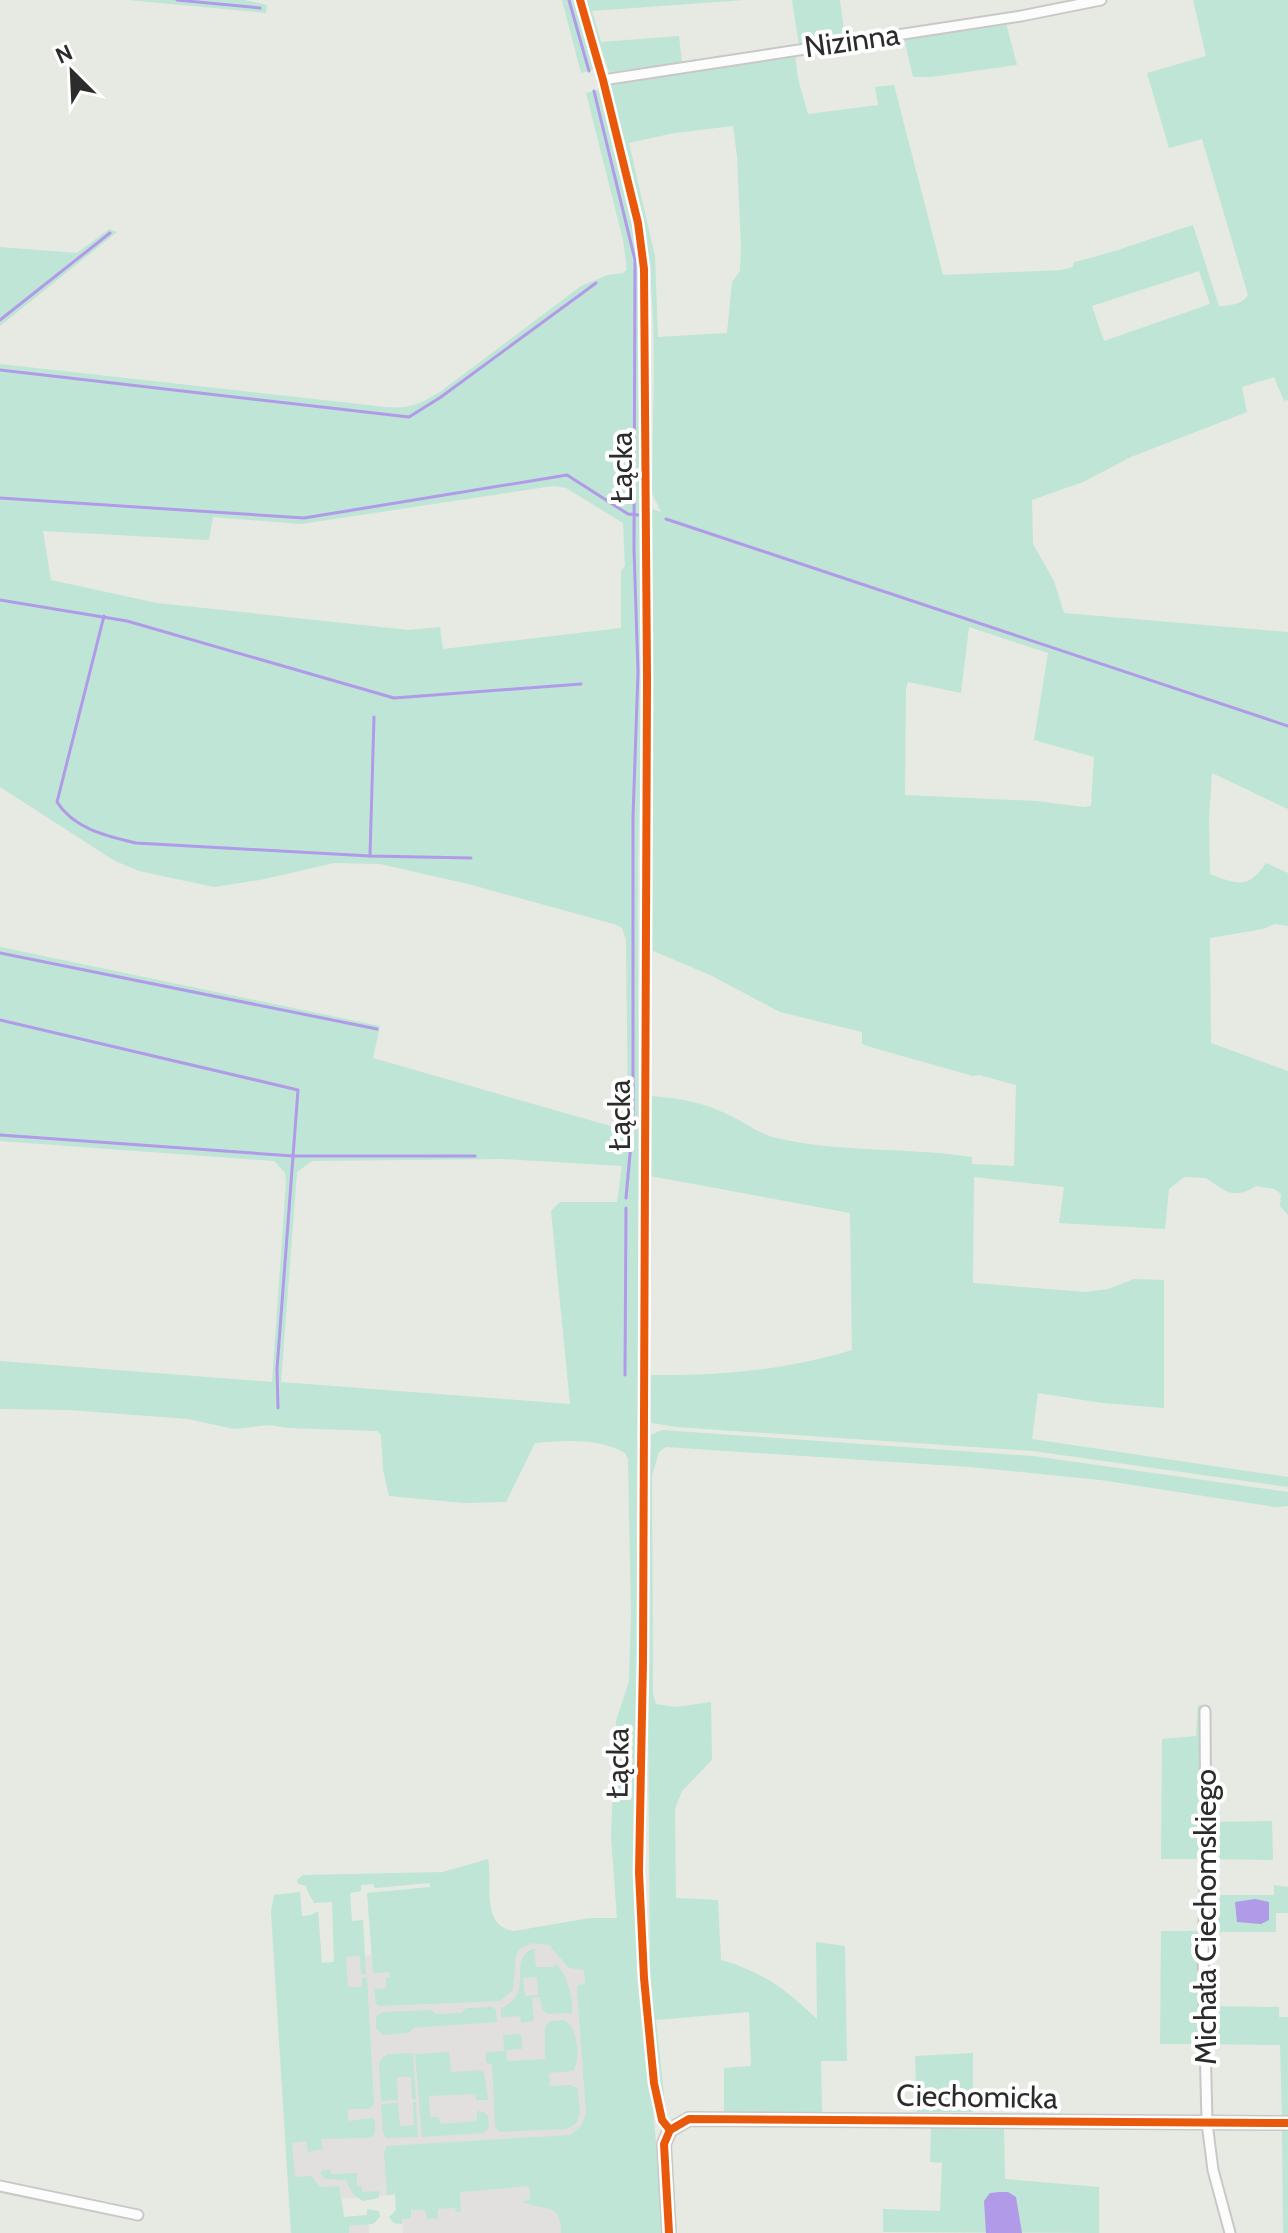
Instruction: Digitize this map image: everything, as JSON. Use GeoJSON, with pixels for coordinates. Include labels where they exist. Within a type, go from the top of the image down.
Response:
{"type":"FeatureCollection","features":[{"type":"Feature","properties":{"kind":"street","name":"Łącka"},"geometry":{"type":"LineString","coordinates":[[580,0],[640,231],[644,269],[647,680],[643,1661],[639,1872],[644,1978],[654,2083],[662,2120],[670,2130],[663,2149],[669,2233]]}},
{"type":"Feature","properties":{"kind":"street","name":"Nizinna"},"geometry":{"type":"LineString","coordinates":[[603,80],[1033,14],[1101,0]]}},
{"type":"Feature","properties":{"kind":"street","name":"Michała Ciechomskiego"},"geometry":{"type":"LineString","coordinates":[[1205,1711],[1203,1955],[1207,2123],[1213,2170],[1230,2233]]}},
{"type":"Feature","properties":{"kind":"street","name":"Ciechomicka"},"geometry":{"type":"LineString","coordinates":[[670,2130],[682,2121],[698,2118],[1288,2123]]}},
{"type":"Feature","properties":{"kind":"street"},"geometry":{"type":"LineString","coordinates":[[0,2189],[138,2215]]}},
{"type":"Feature","properties":{"kind":"shaded area"},"geometry":{"type":"Polygon","coordinates":[[[274,1897],[305,1969],[346,1966],[346,1957],[454,1949],[625,1925],[656,2233],[403,2233],[400,2194],[342,2199],[344,2217],[368,2215],[369,2233],[294,2233],[274,1897]]]}},
{"type":"Feature","properties":{"kind":"shaded area"},"geometry":{"type":"Polygon","coordinates":[[[1255,1899],[1269,1902],[1269,1920],[1261,1924],[1237,1922],[1235,1902],[1255,1899]]]}},
{"type":"Feature","properties":{"kind":"shaded area"},"geometry":{"type":"Polygon","coordinates":[[[1008,2192],[1016,2197],[1022,2233],[986,2233],[984,2201],[990,2193],[1008,2192]]]}},
{"type":"Feature","properties":{"kind":"green space"},"geometry":{"type":"Polygon","coordinates":[[[128,0],[245,0],[267,5],[266,13],[128,0]]]}},
{"type":"Feature","properties":{"kind":"green space"},"geometry":{"type":"Polygon","coordinates":[[[562,0],[575,0],[595,69],[581,73],[562,0]]]}},
{"type":"Feature","properties":{"kind":"green space"},"geometry":{"type":"Polygon","coordinates":[[[585,0],[744,0],[592,11],[601,42],[679,36],[682,63],[609,72],[585,0]]]}},
{"type":"Feature","properties":{"kind":"green space"},"geometry":{"type":"Polygon","coordinates":[[[792,0],[840,0],[845,38],[799,45],[792,0]]]}},
{"type":"Feature","properties":{"kind":"green space"},"geometry":{"type":"Polygon","coordinates":[[[1193,0],[1288,0],[1288,400],[1284,401],[1274,377],[1242,387],[1247,412],[1131,457],[1083,482],[1032,500],[1033,544],[1054,581],[1064,613],[1288,632],[1288,809],[1212,773],[1209,819],[1210,874],[1228,881],[1248,881],[1266,863],[1288,873],[1288,926],[1275,924],[1210,938],[1211,1043],[1288,1071],[1288,1215],[1280,1206],[1281,1194],[1274,1189],[1256,1186],[1235,1193],[1206,1178],[1184,1177],[1169,1189],[1165,1229],[1059,1223],[1064,1187],[974,1177],[973,1283],[1086,1292],[1108,1289],[1134,1279],[1164,1280],[1164,1408],[1038,1393],[1032,1439],[1288,1477],[1288,1487],[1033,1451],[652,1423],[647,1411],[651,1375],[753,1370],[852,1350],[850,1213],[650,1176],[651,1096],[703,1105],[765,1134],[801,1143],[948,1154],[972,1157],[972,1164],[1014,1166],[1016,1085],[867,1046],[862,1044],[862,1032],[780,1012],[710,975],[651,950],[651,524],[652,509],[661,512],[652,493],[653,318],[641,216],[608,86],[795,53],[798,79],[808,114],[878,105],[875,87],[894,85],[943,275],[1061,270],[1073,267],[1074,262],[1193,225],[1219,306],[1223,306],[1239,302],[1248,295],[1202,139],[1169,148],[1147,73],[1206,56],[1193,0]],[[733,126],[674,133],[629,143],[655,256],[658,337],[727,333],[732,282],[740,271],[741,247],[733,126]],[[1199,271],[1092,306],[1104,341],[1210,304],[1199,271]],[[969,627],[961,693],[908,682],[905,795],[1091,806],[1094,757],[1034,740],[1048,653],[969,627]]]}},
{"type":"Feature","properties":{"kind":"green space"},"geometry":{"type":"Polygon","coordinates":[[[1006,23],[1017,65],[913,77],[904,38],[1006,23]]]}},
{"type":"Feature","properties":{"kind":"green space"},"geometry":{"type":"Polygon","coordinates":[[[601,89],[640,254],[643,694],[638,858],[640,1779],[651,2087],[664,2233],[561,2233],[554,2211],[522,2201],[530,2200],[529,2186],[460,2192],[461,2212],[456,2212],[455,2208],[438,2209],[438,2218],[427,2219],[425,2210],[411,2210],[411,2218],[402,2219],[402,2224],[394,2223],[389,2217],[396,2210],[395,2194],[387,2195],[384,2153],[387,2146],[570,2135],[581,2126],[586,2113],[577,1990],[578,1985],[585,1984],[584,1970],[569,1968],[549,1945],[532,1943],[519,1949],[513,1990],[500,2001],[376,2004],[374,1989],[386,1988],[386,1977],[390,1977],[390,1972],[373,1973],[367,1893],[430,1887],[430,1883],[375,1888],[373,1884],[361,1885],[361,1891],[350,1893],[352,1921],[363,1920],[366,1974],[361,1974],[360,1956],[346,1957],[348,1987],[362,1987],[362,1978],[367,1977],[374,2104],[369,2109],[348,2109],[348,2121],[372,2118],[375,2134],[370,2138],[321,2139],[323,2149],[308,2152],[306,2141],[292,2143],[295,2177],[311,2176],[320,2187],[339,2186],[344,2217],[367,2215],[367,2209],[379,2211],[380,2217],[373,2224],[349,2226],[349,2233],[291,2233],[271,1912],[274,1895],[300,1892],[302,1916],[318,1911],[322,1963],[334,1962],[332,1902],[314,1903],[307,1886],[298,1884],[297,1880],[303,1875],[443,1872],[488,1859],[492,1912],[503,1927],[514,1931],[590,1918],[617,1918],[611,1837],[616,1721],[629,1681],[628,1459],[625,1453],[615,1448],[593,1442],[535,1443],[506,1502],[464,1503],[389,1496],[383,1470],[381,1435],[377,1431],[269,1425],[234,1429],[188,1419],[69,1410],[0,1409],[0,1361],[272,1382],[286,1182],[285,1173],[274,1161],[0,1141],[0,947],[380,1026],[373,1058],[614,1127],[628,1118],[626,940],[622,928],[614,924],[468,884],[380,864],[334,863],[214,887],[139,871],[115,861],[0,787],[0,364],[386,407],[420,403],[440,392],[581,286],[627,269],[623,240],[586,93],[601,89]],[[553,486],[301,524],[213,517],[209,540],[43,531],[51,580],[157,603],[409,630],[440,627],[443,649],[621,628],[621,571],[625,566],[623,523],[566,488],[553,486]],[[503,1159],[312,1161],[297,1172],[281,1382],[570,1404],[551,1211],[560,1202],[617,1202],[622,1166],[503,1159]]]}},
{"type":"Feature","properties":{"kind":"green space"},"geometry":{"type":"Polygon","coordinates":[[[109,229],[117,232],[0,326],[0,247],[77,253],[109,229]]]}},
{"type":"Feature","properties":{"kind":"green space"},"geometry":{"type":"Polygon","coordinates":[[[662,1430],[1033,1456],[1288,1492],[1288,1506],[1275,1507],[1100,1480],[970,1467],[666,1447],[659,1452],[652,1476],[653,1694],[656,1704],[676,1707],[711,1702],[712,1760],[682,1791],[675,1809],[676,1898],[718,1900],[721,1960],[773,1983],[817,2019],[816,1942],[845,1946],[847,2061],[821,2061],[822,2112],[724,2112],[724,2068],[751,2066],[749,2012],[656,2020],[666,2113],[659,2091],[647,1984],[650,1982],[650,1969],[646,1465],[651,1435],[662,1430]]]}},
{"type":"Feature","properties":{"kind":"green space"},"geometry":{"type":"Polygon","coordinates":[[[1198,1705],[1201,1705],[1202,1859],[1161,1859],[1162,1739],[1196,1736],[1198,1705]]]}},
{"type":"Feature","properties":{"kind":"green space"},"geometry":{"type":"Polygon","coordinates":[[[1272,1821],[1273,1860],[1213,1859],[1212,1822],[1272,1821]]]}},
{"type":"Feature","properties":{"kind":"green space"},"geometry":{"type":"Polygon","coordinates":[[[1274,1885],[1288,1887],[1288,1913],[1276,1913],[1276,1932],[1212,1932],[1213,1895],[1274,1895],[1274,1885]]]}},
{"type":"Feature","properties":{"kind":"green space"},"geometry":{"type":"Polygon","coordinates":[[[1161,1931],[1200,1931],[1202,2044],[1160,2044],[1161,1931]]]}},
{"type":"Feature","properties":{"kind":"green space"},"geometry":{"type":"Polygon","coordinates":[[[537,1949],[534,1952],[536,1967],[554,1967],[556,1964],[564,1974],[572,2000],[572,2013],[547,2014],[542,2009],[540,1997],[532,1998],[534,2021],[521,2023],[520,2016],[501,2018],[501,2008],[517,1995],[525,1954],[537,1949]],[[537,1977],[523,1978],[525,1996],[538,1995],[537,1977]]]}},
{"type":"Feature","properties":{"kind":"green space"},"geometry":{"type":"Polygon","coordinates":[[[1208,2006],[1279,2007],[1279,2017],[1288,2017],[1288,2117],[1282,2117],[1280,2045],[1208,2044],[1208,2006]]]}},
{"type":"Feature","properties":{"kind":"green space"},"geometry":{"type":"Polygon","coordinates":[[[493,2007],[497,2022],[413,2028],[409,2033],[383,2035],[376,2028],[376,2017],[382,2012],[431,2010],[436,2014],[461,2013],[466,2008],[493,2007]]]}},
{"type":"Feature","properties":{"kind":"green space"},"geometry":{"type":"Polygon","coordinates":[[[564,2020],[575,2036],[577,2059],[573,2071],[549,2073],[550,2086],[571,2085],[578,2089],[580,2112],[577,2123],[567,2129],[499,2132],[495,2126],[492,2064],[486,2063],[486,2052],[504,2051],[503,2035],[521,2034],[522,2049],[506,2050],[507,2061],[545,2059],[545,2026],[551,2021],[564,2020]]]}},
{"type":"Feature","properties":{"kind":"green space"},"geometry":{"type":"Polygon","coordinates":[[[449,2052],[451,2072],[484,2072],[488,2100],[476,2100],[475,2094],[429,2096],[430,2117],[439,2117],[440,2124],[477,2121],[477,2111],[484,2112],[488,2116],[489,2128],[483,2133],[422,2137],[415,2054],[449,2052]]]}},
{"type":"Feature","properties":{"kind":"green space"},"geometry":{"type":"Polygon","coordinates":[[[413,2053],[416,2099],[412,2099],[411,2077],[397,2077],[398,2100],[381,2101],[381,2059],[388,2054],[413,2053]]]}},
{"type":"Feature","properties":{"kind":"green space"},"geometry":{"type":"Polygon","coordinates":[[[973,2053],[973,2112],[917,2112],[915,2056],[973,2053]]]}},
{"type":"Feature","properties":{"kind":"green space"},"geometry":{"type":"Polygon","coordinates":[[[413,2102],[416,2102],[418,2137],[386,2138],[381,2104],[398,2103],[400,2126],[414,2125],[413,2102]]]}},
{"type":"Feature","properties":{"kind":"green space"},"geometry":{"type":"Polygon","coordinates":[[[931,2127],[1004,2128],[1005,2179],[1099,2187],[1099,2233],[883,2232],[883,2209],[940,2211],[942,2163],[930,2162],[931,2127]]]}},
{"type":"Feature","properties":{"kind":"green space"},"geometry":{"type":"Polygon","coordinates":[[[1282,2130],[1288,2131],[1288,2233],[1283,2233],[1282,2130]]]}},
{"type":"Feature","properties":{"kind":"green space"},"geometry":{"type":"Polygon","coordinates":[[[331,2170],[331,2174],[357,2173],[357,2186],[362,2186],[362,2192],[379,2191],[379,2198],[363,2201],[353,2194],[346,2180],[325,2179],[320,2173],[331,2170]]]}},
{"type":"Feature","properties":{"kind":"waterway"},"geometry":{"type":"LineString","coordinates":[[177,0],[260,8]]}},
{"type":"Feature","properties":{"kind":"waterway"},"geometry":{"type":"LineString","coordinates":[[569,0],[589,71]]}},
{"type":"Feature","properties":{"kind":"waterway"},"geometry":{"type":"LineString","coordinates":[[594,91],[635,260],[634,549],[638,672],[633,817],[633,1121],[626,1198]]}},
{"type":"Feature","properties":{"kind":"waterway"},"geometry":{"type":"LineString","coordinates":[[0,320],[110,233]]}},
{"type":"Feature","properties":{"kind":"waterway"},"geometry":{"type":"LineString","coordinates":[[0,370],[409,417],[596,283]]}},
{"type":"Feature","properties":{"kind":"waterway"},"geometry":{"type":"LineString","coordinates":[[0,498],[304,518],[567,475],[628,514],[638,515]]}},
{"type":"Feature","properties":{"kind":"waterway"},"geometry":{"type":"LineString","coordinates":[[666,519],[1288,726]]}},
{"type":"Feature","properties":{"kind":"waterway"},"geometry":{"type":"LineString","coordinates":[[0,600],[127,621],[394,698],[581,684]]}},
{"type":"Feature","properties":{"kind":"waterway"},"geometry":{"type":"LineString","coordinates":[[104,616],[57,802],[72,819],[92,830],[136,843],[370,856],[471,858]]}},
{"type":"Feature","properties":{"kind":"waterway"},"geometry":{"type":"LineString","coordinates":[[370,856],[374,717]]}},
{"type":"Feature","properties":{"kind":"waterway"},"geometry":{"type":"LineString","coordinates":[[0,953],[377,1029]]}},
{"type":"Feature","properties":{"kind":"waterway"},"geometry":{"type":"LineString","coordinates":[[0,1020],[298,1090],[277,1369],[278,1408]]}},
{"type":"Feature","properties":{"kind":"waterway"},"geometry":{"type":"LineString","coordinates":[[0,1135],[293,1156],[475,1156]]}},
{"type":"Feature","properties":{"kind":"waterway"},"geometry":{"type":"LineString","coordinates":[[625,1375],[626,1208]]}},
{"type":"Feature","properties":{"kind":"cycle path"},"geometry":{"type":"LineString","coordinates":[[580,0],[638,223],[644,269],[647,680],[643,1661],[639,1872],[644,1978],[654,2083],[662,2120],[670,2130]]}},
{"type":"Feature","properties":{"kind":"cycle path"},"geometry":{"type":"LineString","coordinates":[[669,2233],[664,2144],[670,2130],[689,2119],[1288,2123]]}}]}
